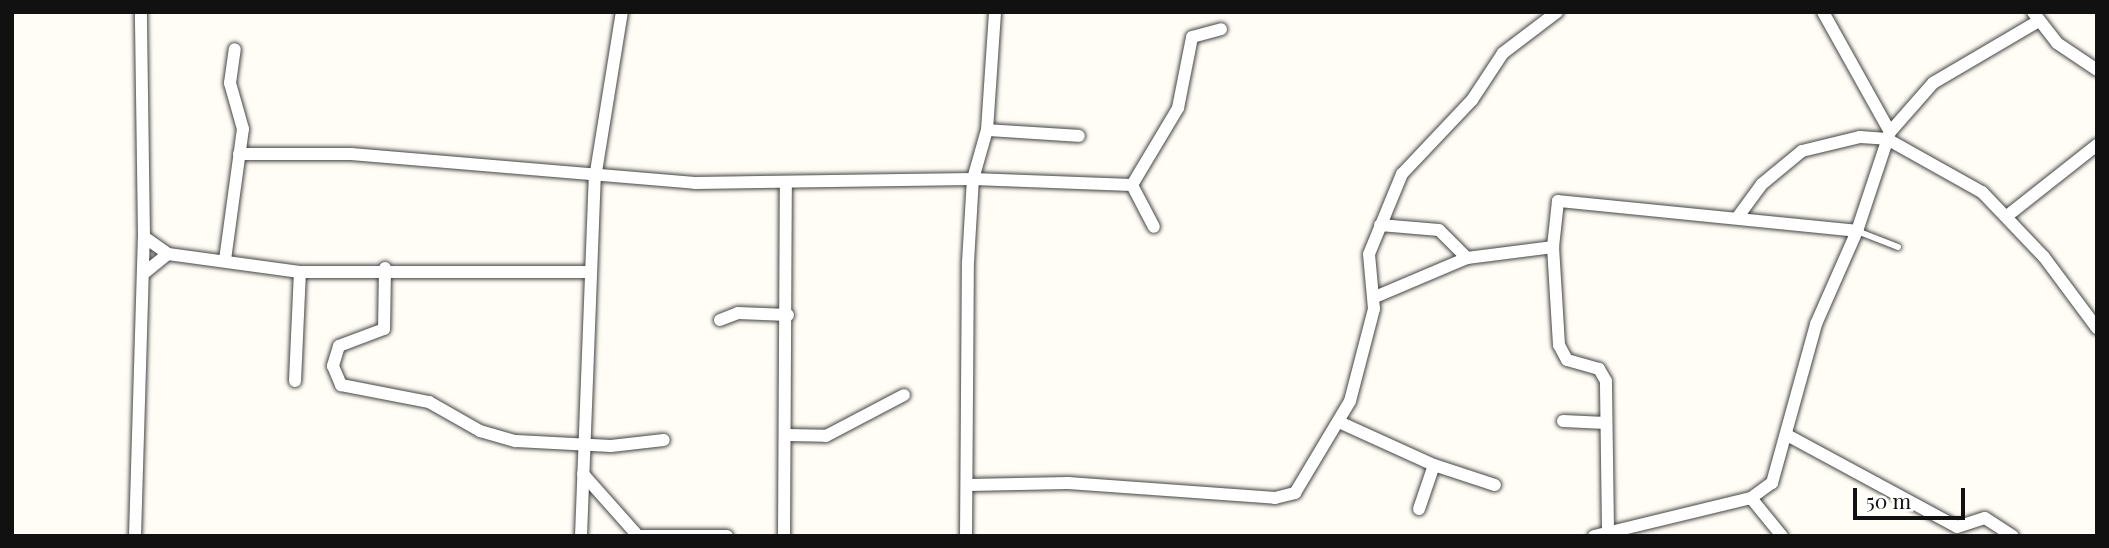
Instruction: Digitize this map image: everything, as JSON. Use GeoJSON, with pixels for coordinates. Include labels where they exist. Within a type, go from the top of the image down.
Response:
{"type":"FeatureCollection","features":[{"type":"Feature","properties":{"kind":"street"},"geometry":{"type":"LineString","coordinates":[[135,536],[144,237],[141,12]]}},
{"type":"Feature","properties":{"kind":"street"},"geometry":{"type":"LineString","coordinates":[[581,536],[589,272],[595,178],[622,12]]}},
{"type":"Feature","properties":{"kind":"street"},"geometry":{"type":"LineString","coordinates":[[966,536],[973,179],[987,130],[995,12]]}},
{"type":"Feature","properties":{"kind":"street"},"geometry":{"type":"LineString","coordinates":[[968,485],[1068,483],[1284,497],[1299,489],[1339,422],[1360,370],[1376,297],[1367,271],[1380,225],[1418,151],[1472,100],[1503,53],[1557,12]]}},
{"type":"Feature","properties":{"kind":"street"},"geometry":{"type":"LineString","coordinates":[[1823,12],[1889,135],[1952,172],[2007,216],[2097,328]]}},
{"type":"Feature","properties":{"kind":"street"},"geometry":{"type":"LineString","coordinates":[[1594,536],[1608,530],[1751,498],[1772,483],[1816,324],[1857,231],[1889,135],[1933,83],[2035,17],[2097,70]]}},
{"type":"Feature","properties":{"kind":"street"},"geometry":{"type":"LineString","coordinates":[[1132,185],[1178,108],[1192,37],[1221,29]]}},
{"type":"Feature","properties":{"kind":"street"},"geometry":{"type":"LineString","coordinates":[[225,260],[243,129],[230,83],[235,48]]}},
{"type":"Feature","properties":{"kind":"street"},"geometry":{"type":"LineString","coordinates":[[987,130],[1079,136]]}},
{"type":"Feature","properties":{"kind":"street"},"geometry":{"type":"LineString","coordinates":[[1737,218],[1762,184],[1802,151],[1860,137],[1889,135]]}},
{"type":"Feature","properties":{"kind":"street"},"geometry":{"type":"LineString","coordinates":[[2007,216],[2097,145]]}},
{"type":"Feature","properties":{"kind":"street"},"geometry":{"type":"LineString","coordinates":[[239,154],[375,155],[595,178],[786,184],[973,179],[1132,185]]}},
{"type":"Feature","properties":{"kind":"street"},"geometry":{"type":"LineString","coordinates":[[784,536],[788,315],[786,184]]}},
{"type":"Feature","properties":{"kind":"street"},"geometry":{"type":"LineString","coordinates":[[1132,185],[1154,228]]}},
{"type":"Feature","properties":{"kind":"street"},"geometry":{"type":"LineString","coordinates":[[1608,530],[1605,377],[1567,360],[1559,345],[1553,247],[1560,199],[1671,217],[1737,218],[1857,231]]}},
{"type":"Feature","properties":{"kind":"street"},"geometry":{"type":"LineString","coordinates":[[1380,225],[1439,230],[1466,258]]}},
{"type":"Feature","properties":{"kind":"street"},"geometry":{"type":"LineString","coordinates":[[144,237],[169,254],[300,272],[385,268],[589,272]]}},
{"type":"Feature","properties":{"kind":"street"},"geometry":{"type":"LineString","coordinates":[[1376,297],[1466,258],[1553,247]]}},
{"type":"Feature","properties":{"kind":"street"},"geometry":{"type":"LineString","coordinates":[[143,274],[169,254]]}},
{"type":"Feature","properties":{"kind":"street"},"geometry":{"type":"LineString","coordinates":[[385,268],[384,329],[339,346],[333,366],[341,385],[362,394],[429,402],[504,438],[583,446],[664,440]]}},
{"type":"Feature","properties":{"kind":"street"},"geometry":{"type":"LineString","coordinates":[[295,381],[300,272]]}},
{"type":"Feature","properties":{"kind":"street"},"geometry":{"type":"LineString","coordinates":[[720,320],[738,313],[788,315]]}},
{"type":"Feature","properties":{"kind":"street"},"geometry":{"type":"LineString","coordinates":[[787,435],[826,436],[904,396]]}},
{"type":"Feature","properties":{"kind":"street"},"geometry":{"type":"LineString","coordinates":[[1563,421],[1606,423]]}},
{"type":"Feature","properties":{"kind":"street"},"geometry":{"type":"LineString","coordinates":[[1339,422],[1434,465],[1495,485]]}},
{"type":"Feature","properties":{"kind":"street"},"geometry":{"type":"LineString","coordinates":[[1787,435],[1954,531],[1985,518],[2013,536]]}},
{"type":"Feature","properties":{"kind":"street"},"geometry":{"type":"LineString","coordinates":[[1419,509],[1434,465]]}},
{"type":"Feature","properties":{"kind":"street"},"geometry":{"type":"LineString","coordinates":[[583,474],[638,536],[727,536]]}},
{"type":"Feature","properties":{"kind":"street"},"geometry":{"type":"LineString","coordinates":[[1751,498],[1782,536]]}},
{"type":"Feature","properties":{"kind":"lane"},"geometry":{"type":"LineString","coordinates":[[1857,231],[1898,247]]}}]}
